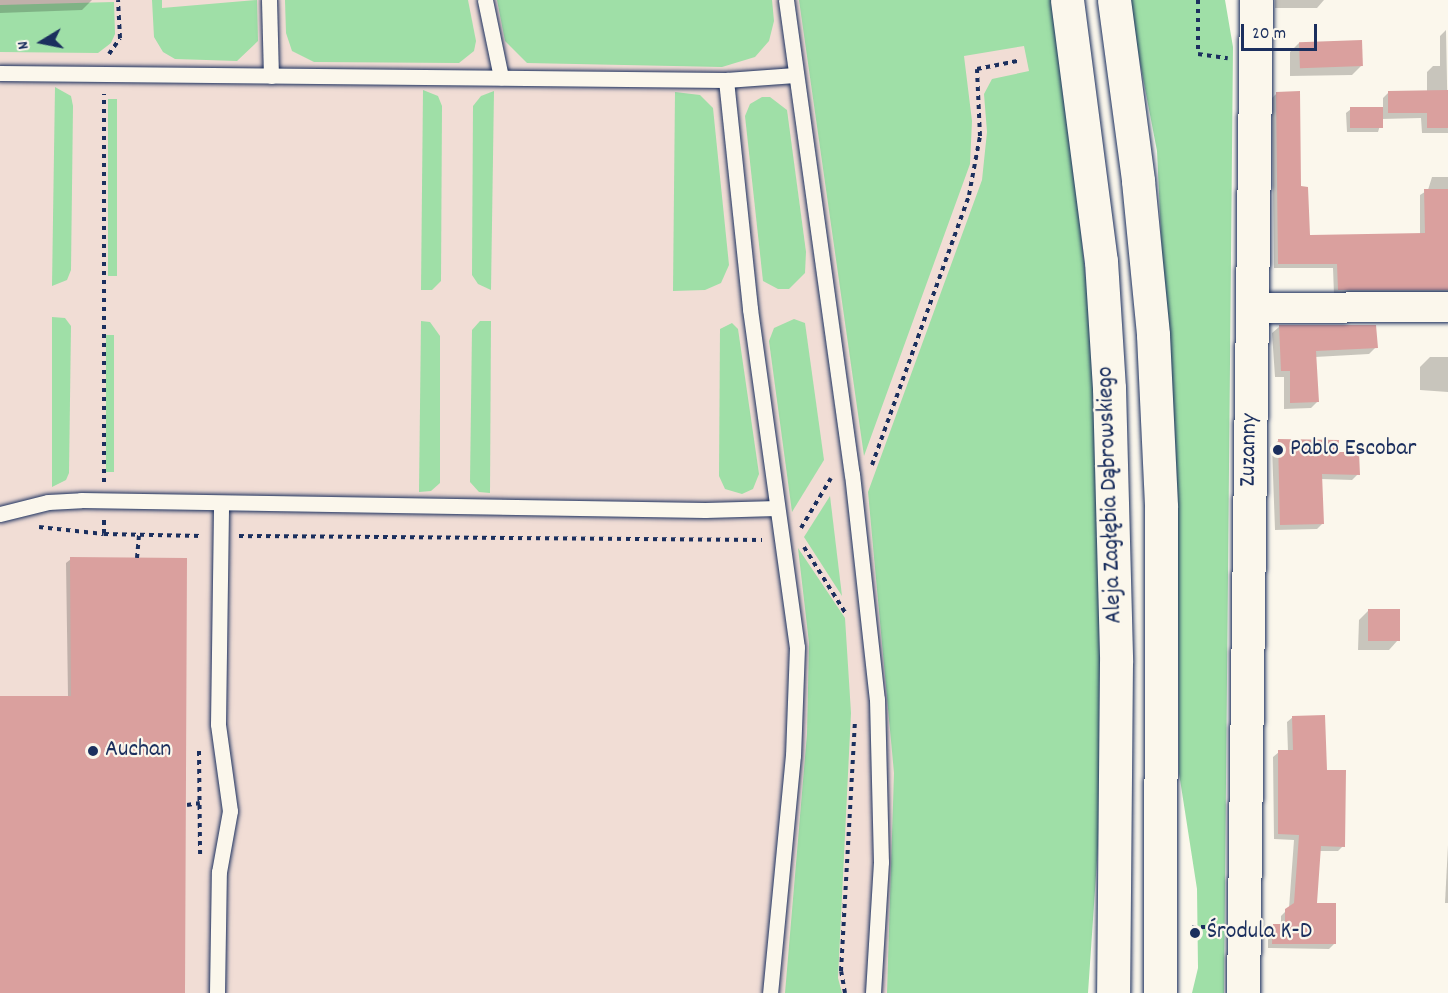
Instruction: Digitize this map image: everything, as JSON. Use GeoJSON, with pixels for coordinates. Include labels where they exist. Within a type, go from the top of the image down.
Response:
{"type":"FeatureCollection","features":[{"type":"Feature","properties":{"kind":"main road","name":"Aleja Zagłębia Dąbrowskiego"},"geometry":{"type":"LineString","coordinates":[[1067,0],[1101,261],[1109,388],[1116,662],[1113,993]]}},
{"type":"Feature","properties":{"kind":"main road","name":"Aleja Zagłębia Dąbrowskiego"},"geometry":{"type":"LineString","coordinates":[[1114,0],[1138,181],[1153,346],[1161,519],[1160,993]]}},
{"type":"Feature","properties":{"kind":"main road","name":"Zuzanny"},"geometry":{"type":"LineString","coordinates":[[1243,993],[1256,0]]}},
{"type":"Feature","properties":{"kind":"street"},"geometry":{"type":"LineString","coordinates":[[1252,308],[1448,307]]}},
{"type":"Feature","properties":{"kind":"lane"},"geometry":{"type":"LineString","coordinates":[[269,0],[271,76]]}},
{"type":"Feature","properties":{"kind":"lane"},"geometry":{"type":"LineString","coordinates":[[485,0],[501,77]]}},
{"type":"Feature","properties":{"kind":"lane"},"geometry":{"type":"LineString","coordinates":[[786,0],[852,474],[877,699],[881,862],[873,993]]}},
{"type":"Feature","properties":{"kind":"lane"},"geometry":{"type":"LineString","coordinates":[[0,73],[726,80],[795,75]]}},
{"type":"Feature","properties":{"kind":"lane"},"geometry":{"type":"LineString","coordinates":[[726,80],[750,309],[777,508],[790,537],[797,647],[793,755],[770,993]]}},
{"type":"Feature","properties":{"kind":"lane"},"geometry":{"type":"LineString","coordinates":[[0,514],[48,502],[104,501],[705,510],[777,508]]}},
{"type":"Feature","properties":{"kind":"lane"},"geometry":{"type":"LineString","coordinates":[[217,993],[219,872],[230,811],[218,724],[222,503]]}},
{"type":"Feature","properties":{"kind":"path"},"geometry":{"type":"LineString","coordinates":[[104,534],[104,105],[109,54],[120,38],[118,0]]}},
{"type":"Feature","properties":{"kind":"path"},"geometry":{"type":"LineString","coordinates":[[100,55],[109,54]]}},
{"type":"Feature","properties":{"kind":"path"},"geometry":{"type":"LineString","coordinates":[[870,471],[969,195],[980,136],[977,69],[1017,61]]}},
{"type":"Feature","properties":{"kind":"path"},"geometry":{"type":"LineString","coordinates":[[790,537],[831,478],[833,489]]}},
{"type":"Feature","properties":{"kind":"path"},"geometry":{"type":"LineString","coordinates":[[32,528],[104,534],[221,537],[790,537]]}},
{"type":"Feature","properties":{"kind":"path"},"geometry":{"type":"LineString","coordinates":[[137,558],[139,535]]}},
{"type":"Feature","properties":{"kind":"path"},"geometry":{"type":"LineString","coordinates":[[205,536],[205,548]]}},
{"type":"Feature","properties":{"kind":"path"},"geometry":{"type":"LineString","coordinates":[[790,537],[851,622],[849,601]]}},
{"type":"Feature","properties":{"kind":"path"},"geometry":{"type":"LineString","coordinates":[[845,993],[841,971],[855,721]]}},
{"type":"Feature","properties":{"kind":"path"},"geometry":{"type":"LineString","coordinates":[[199,748],[200,859]]}},
{"type":"Feature","properties":{"kind":"path"},"geometry":{"type":"LineString","coordinates":[[187,806],[200,803]]}},
{"type":"Feature","properties":{"kind":"path"},"geometry":{"type":"LineString","coordinates":[[1192,927],[1220,927]]}},
{"type":"Feature","properties":{"kind":"shaded area"},"geometry":{"type":"Polygon","coordinates":[[[0,0],[1051,0],[1073,156],[1091,329],[1088,993],[0,993],[0,0]]]}},
{"type":"Feature","properties":{"kind":"green space"},"geometry":{"type":"Polygon","coordinates":[[[152,0],[162,0],[162,8],[257,0],[258,41],[237,61],[175,59],[163,52],[154,37],[152,0]]]}},
{"type":"Feature","properties":{"kind":"green space"},"geometry":{"type":"Polygon","coordinates":[[[285,0],[468,0],[476,41],[474,51],[459,63],[314,62],[292,51],[286,33],[285,0]]]}},
{"type":"Feature","properties":{"kind":"green space"},"geometry":{"type":"Polygon","coordinates":[[[497,0],[772,0],[774,21],[769,41],[755,57],[722,67],[527,63],[505,41],[497,0]]]}},
{"type":"Feature","properties":{"kind":"green space"},"geometry":{"type":"Polygon","coordinates":[[[799,0],[1051,0],[1073,156],[1091,329],[1100,559],[1100,816],[1088,993],[887,993],[894,773],[868,492],[982,180],[987,132],[984,94],[992,79],[1029,71],[1024,46],[964,56],[972,121],[970,164],[864,456],[799,0]]]}},
{"type":"Feature","properties":{"kind":"green space"},"geometry":{"type":"Polygon","coordinates":[[[1128,0],[1225,0],[1233,47],[1224,993],[1192,993],[1198,968],[1197,889],[1179,773],[1178,591],[1157,151],[1128,0]]]}},
{"type":"Feature","properties":{"kind":"green space"},"geometry":{"type":"Polygon","coordinates":[[[114,2],[115,34],[111,43],[98,53],[0,52],[0,5],[114,2]]]}},
{"type":"Feature","properties":{"kind":"green space"},"geometry":{"type":"Polygon","coordinates":[[[55,87],[71,96],[73,106],[71,270],[67,280],[52,286],[55,87]]]}},
{"type":"Feature","properties":{"kind":"green space"},"geometry":{"type":"Polygon","coordinates":[[[423,90],[438,96],[442,106],[441,281],[432,290],[421,290],[423,90]]]}},
{"type":"Feature","properties":{"kind":"green space"},"geometry":{"type":"Polygon","coordinates":[[[494,91],[491,290],[478,284],[472,275],[473,106],[481,96],[494,91]]]}},
{"type":"Feature","properties":{"kind":"green space"},"geometry":{"type":"Polygon","coordinates":[[[675,92],[700,95],[713,108],[729,265],[721,283],[705,290],[673,291],[675,92]]]}},
{"type":"Feature","properties":{"kind":"green space"},"geometry":{"type":"Polygon","coordinates":[[[762,97],[770,97],[787,110],[806,252],[805,273],[789,289],[778,289],[763,281],[745,116],[750,104],[762,97]]]}},
{"type":"Feature","properties":{"kind":"green space"},"geometry":{"type":"Polygon","coordinates":[[[108,99],[117,99],[117,276],[108,276],[108,99]]]}},
{"type":"Feature","properties":{"kind":"green space"},"geometry":{"type":"Polygon","coordinates":[[[52,317],[65,318],[71,326],[69,473],[66,480],[52,487],[52,317]]]}},
{"type":"Feature","properties":{"kind":"green space"},"geometry":{"type":"Polygon","coordinates":[[[794,319],[805,323],[824,460],[792,512],[769,341],[774,328],[794,319]]]}},
{"type":"Feature","properties":{"kind":"green space"},"geometry":{"type":"Polygon","coordinates":[[[421,321],[430,322],[440,336],[440,483],[431,491],[419,492],[421,321]]]}},
{"type":"Feature","properties":{"kind":"green space"},"geometry":{"type":"Polygon","coordinates":[[[480,321],[491,321],[490,493],[479,492],[470,482],[472,330],[480,321]]]}},
{"type":"Feature","properties":{"kind":"green space"},"geometry":{"type":"Polygon","coordinates":[[[732,323],[738,329],[759,474],[753,489],[742,494],[725,489],[719,476],[720,329],[732,323]]]}},
{"type":"Feature","properties":{"kind":"green space"},"geometry":{"type":"Polygon","coordinates":[[[106,335],[114,335],[114,472],[106,472],[106,335]]]}},
{"type":"Feature","properties":{"kind":"green space"},"geometry":{"type":"Polygon","coordinates":[[[830,496],[842,596],[804,537],[830,496]]]}},
{"type":"Feature","properties":{"kind":"green space"},"geometry":{"type":"Polygon","coordinates":[[[798,548],[845,618],[851,713],[838,978],[842,993],[785,993],[807,734],[809,643],[798,548]]]}},
{"type":"Feature","properties":{"kind":"building"},"geometry":{"type":"Polygon","coordinates":[[[1362,40],[1363,66],[1300,68],[1299,42],[1362,40]]]}},
{"type":"Feature","properties":{"kind":"building"},"geometry":{"type":"Polygon","coordinates":[[[1448,90],[1448,128],[1427,128],[1427,113],[1388,113],[1388,91],[1448,90]]]}},
{"type":"Feature","properties":{"kind":"building"},"geometry":{"type":"Polygon","coordinates":[[[1300,91],[1301,186],[1308,187],[1310,235],[1425,233],[1424,189],[1448,189],[1448,290],[1338,290],[1337,264],[1278,264],[1276,92],[1300,91]]]}},
{"type":"Feature","properties":{"kind":"building"},"geometry":{"type":"Polygon","coordinates":[[[1350,107],[1383,107],[1383,128],[1350,128],[1350,107]]]}},
{"type":"Feature","properties":{"kind":"building"},"geometry":{"type":"Polygon","coordinates":[[[1279,325],[1376,325],[1378,348],[1316,351],[1319,402],[1290,403],[1290,371],[1281,371],[1279,325]]]}},
{"type":"Feature","properties":{"kind":"building"},"geometry":{"type":"Polygon","coordinates":[[[1278,439],[1339,440],[1338,452],[1359,452],[1360,475],[1322,474],[1324,524],[1280,525],[1278,439]]]}},
{"type":"Feature","properties":{"kind":"building","name":"Auchan"},"geometry":{"type":"Polygon","coordinates":[[[70,557],[187,558],[185,993],[0,993],[0,696],[71,696],[70,557]]]}},
{"type":"Feature","properties":{"kind":"building"},"geometry":{"type":"Polygon","coordinates":[[[1368,609],[1400,609],[1400,641],[1368,641],[1368,609]]]}},
{"type":"Feature","properties":{"kind":"building"},"geometry":{"type":"Polygon","coordinates":[[[1325,715],[1327,770],[1346,770],[1345,847],[1321,846],[1317,903],[1336,903],[1336,944],[1272,944],[1273,924],[1285,924],[1285,909],[1294,903],[1299,835],[1278,834],[1278,750],[1293,750],[1292,716],[1325,715]]]}},
{"type":"Feature","properties":{"kind":"place","name":"Pablo Escobar"},"geometry":{"type":"Point","coordinates":[1278,450]}},
{"type":"Feature","properties":{"kind":"place","name":"Auchan"},"geometry":{"type":"Point","coordinates":[93,751]}},
{"type":"Feature","properties":{"kind":"place","name":"Środula K-D"},"geometry":{"type":"Point","coordinates":[1195,933]}}]}
